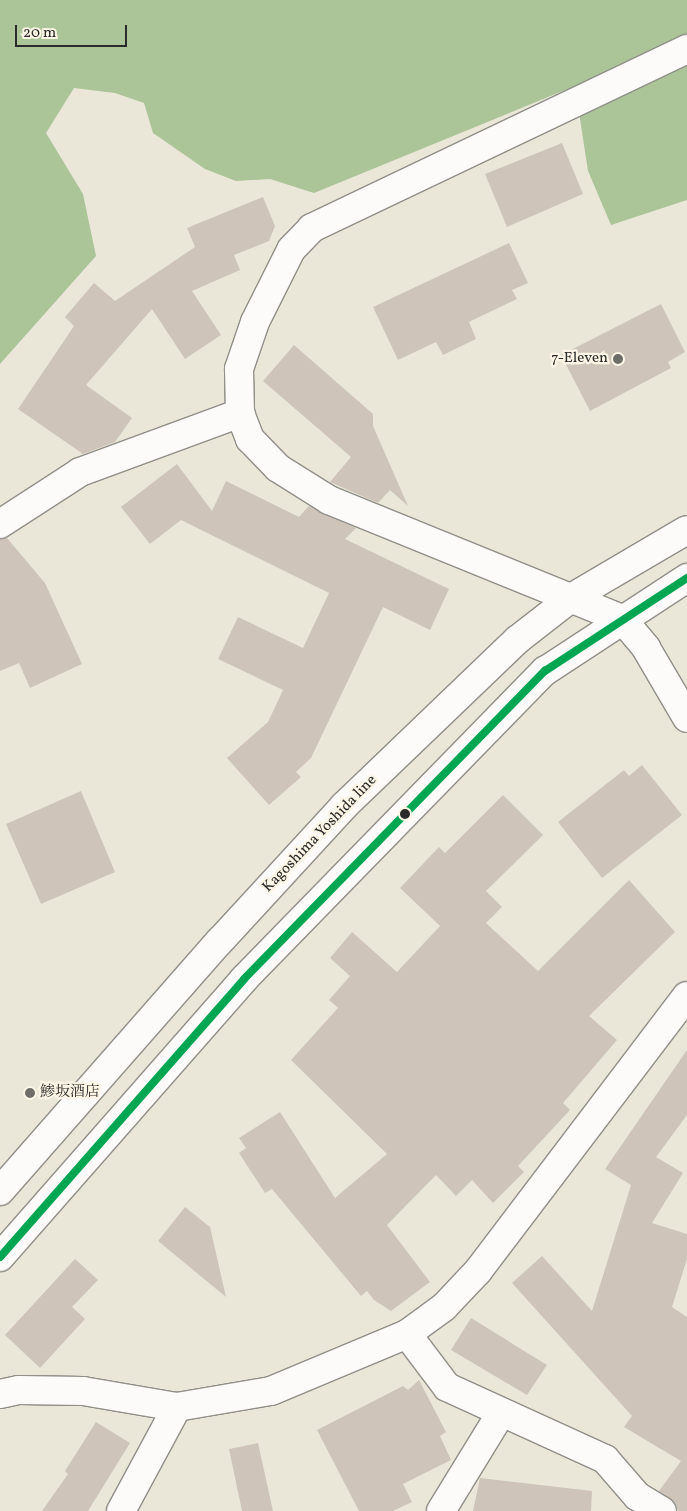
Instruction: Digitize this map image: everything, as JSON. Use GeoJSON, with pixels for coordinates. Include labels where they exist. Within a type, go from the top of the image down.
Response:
{"type":"FeatureCollection","features":[{"type":"Feature","properties":{"kind":"street"},"geometry":{"type":"LineString","coordinates":[[687,49],[312,228],[291,250],[255,322],[239,369],[240,413],[250,439],[278,468],[329,500],[622,619],[646,648],[687,718]]}},
{"type":"Feature","properties":{"kind":"street"},"geometry":{"type":"LineString","coordinates":[[0,524],[80,472],[240,413]]}},
{"type":"Feature","properties":{"kind":"street","name":"Kagoshima Yoshida line"},"geometry":{"type":"LineString","coordinates":[[0,1191],[220,941],[344,806],[517,640],[572,598],[687,530]]}},
{"type":"Feature","properties":{"kind":"street"},"geometry":{"type":"LineString","coordinates":[[0,1257],[244,979],[545,671],[687,578]]}},
{"type":"Feature","properties":{"kind":"street"},"geometry":{"type":"LineString","coordinates":[[0,1394],[19,1390],[83,1391],[177,1407],[271,1392],[407,1334],[444,1307],[478,1271],[687,996]]}},
{"type":"Feature","properties":{"kind":"street"},"geometry":{"type":"LineString","coordinates":[[407,1334],[447,1387],[501,1414],[605,1459],[637,1496],[662,1511]]}},
{"type":"Feature","properties":{"kind":"street"},"geometry":{"type":"LineString","coordinates":[[121,1511],[177,1407]]}},
{"type":"Feature","properties":{"kind":"street"},"geometry":{"type":"LineString","coordinates":[[441,1511],[501,1414]]}},
{"type":"Feature","properties":{"kind":"green space"},"geometry":{"type":"Polygon","coordinates":[[[0,0],[687,0],[687,200],[611,225],[588,171],[575,86],[314,193],[270,179],[236,181],[205,169],[153,133],[144,103],[115,93],[74,88],[46,133],[83,194],[96,256],[0,364],[0,0]]]}},
{"type":"Feature","properties":{"kind":"building"},"geometry":{"type":"Polygon","coordinates":[[[562,143],[583,194],[507,227],[485,174],[562,143]]]}},
{"type":"Feature","properties":{"kind":"building"},"geometry":{"type":"Polygon","coordinates":[[[263,197],[275,226],[269,241],[234,255],[240,270],[192,291],[221,335],[185,359],[152,309],[86,385],[132,418],[115,442],[83,454],[18,409],[74,326],[65,317],[94,283],[115,301],[195,247],[187,228],[263,197]]]}},
{"type":"Feature","properties":{"kind":"building"},"geometry":{"type":"Polygon","coordinates":[[[509,243],[528,283],[512,290],[517,299],[469,322],[476,339],[443,355],[436,342],[398,360],[373,307],[509,243]]]}},
{"type":"Feature","properties":{"kind":"building","name":"7-Eleven"},"geometry":{"type":"Polygon","coordinates":[[[661,304],[685,352],[668,362],[671,368],[590,411],[561,355],[661,304]]]}},
{"type":"Feature","properties":{"kind":"building"},"geometry":{"type":"Polygon","coordinates":[[[294,345],[373,414],[373,426],[408,506],[390,490],[378,503],[330,482],[351,457],[263,381],[294,345]]]}},
{"type":"Feature","properties":{"kind":"building"},"geometry":{"type":"Polygon","coordinates":[[[177,464],[212,511],[226,481],[299,517],[309,506],[356,528],[345,539],[449,589],[430,630],[383,607],[311,758],[296,772],[301,777],[269,805],[227,758],[268,722],[283,690],[218,659],[238,617],[303,648],[329,593],[181,520],[150,544],[121,507],[177,464]]]}},
{"type":"Feature","properties":{"kind":"building"},"geometry":{"type":"Polygon","coordinates":[[[7,538],[45,583],[82,664],[30,688],[19,663],[0,671],[0,539],[7,538]]]}},
{"type":"Feature","properties":{"kind":"building"},"geometry":{"type":"Polygon","coordinates":[[[642,765],[682,815],[602,878],[558,822],[624,770],[629,776],[642,765]]]}},
{"type":"Feature","properties":{"kind":"building"},"geometry":{"type":"Polygon","coordinates":[[[81,791],[115,872],[41,904],[6,824],[81,791]]]}},
{"type":"Feature","properties":{"kind":"building"},"geometry":{"type":"Polygon","coordinates":[[[503,795],[543,835],[486,891],[502,907],[486,923],[538,971],[629,880],[675,932],[589,1016],[617,1040],[563,1103],[570,1110],[518,1166],[524,1172],[493,1203],[472,1180],[456,1196],[436,1175],[387,1225],[430,1282],[391,1311],[374,1300],[367,1291],[361,1296],[272,1189],[265,1193],[239,1153],[246,1148],[239,1138],[280,1112],[335,1198],[387,1154],[291,1060],[338,1008],[329,1000],[350,976],[330,958],[352,932],[397,972],[440,926],[400,888],[439,847],[445,853],[503,795]]]}},
{"type":"Feature","properties":{"kind":"building"},"geometry":{"type":"Polygon","coordinates":[[[687,1050],[687,1115],[656,1157],[683,1173],[652,1223],[687,1234],[687,1259],[672,1307],[687,1317],[687,1511],[678,1511],[675,1503],[659,1491],[681,1461],[624,1427],[632,1416],[512,1283],[542,1256],[592,1311],[631,1185],[605,1169],[687,1050]]]}},
{"type":"Feature","properties":{"kind":"building"},"geometry":{"type":"Polygon","coordinates":[[[185,1207],[210,1227],[226,1297],[158,1241],[185,1207]]]}},
{"type":"Feature","properties":{"kind":"building"},"geometry":{"type":"Polygon","coordinates":[[[75,1259],[98,1280],[72,1307],[85,1319],[40,1368],[5,1335],[75,1259]]]}},
{"type":"Feature","properties":{"kind":"building"},"geometry":{"type":"Polygon","coordinates":[[[471,1318],[547,1365],[527,1395],[451,1350],[471,1318]]]}},
{"type":"Feature","properties":{"kind":"building"},"geometry":{"type":"Polygon","coordinates":[[[419,1380],[446,1432],[440,1436],[451,1460],[403,1484],[412,1502],[393,1511],[359,1511],[317,1430],[403,1386],[408,1390],[419,1380]]]}},
{"type":"Feature","properties":{"kind":"building"},"geometry":{"type":"Polygon","coordinates":[[[96,1422],[130,1443],[88,1511],[42,1511],[68,1474],[65,1471],[96,1422]]]}},
{"type":"Feature","properties":{"kind":"building"},"geometry":{"type":"Polygon","coordinates":[[[258,1443],[273,1511],[242,1511],[229,1449],[258,1443]]]}},
{"type":"Feature","properties":{"kind":"building"},"geometry":{"type":"Polygon","coordinates":[[[480,1478],[592,1491],[591,1511],[473,1511],[480,1478]]]}},
{"type":"Feature","properties":{"kind":"transit line"},"geometry":{"type":"LineString","coordinates":[[0,1257],[244,979],[545,671],[687,578]]}},
{"type":"Feature","properties":{"kind":"place","name":"7-Eleven"},"geometry":{"type":"Point","coordinates":[618,359]}},
{"type":"Feature","properties":{"kind":"place","name":"鯵坂酒店"},"geometry":{"type":"Point","coordinates":[30,1093]}}]}
